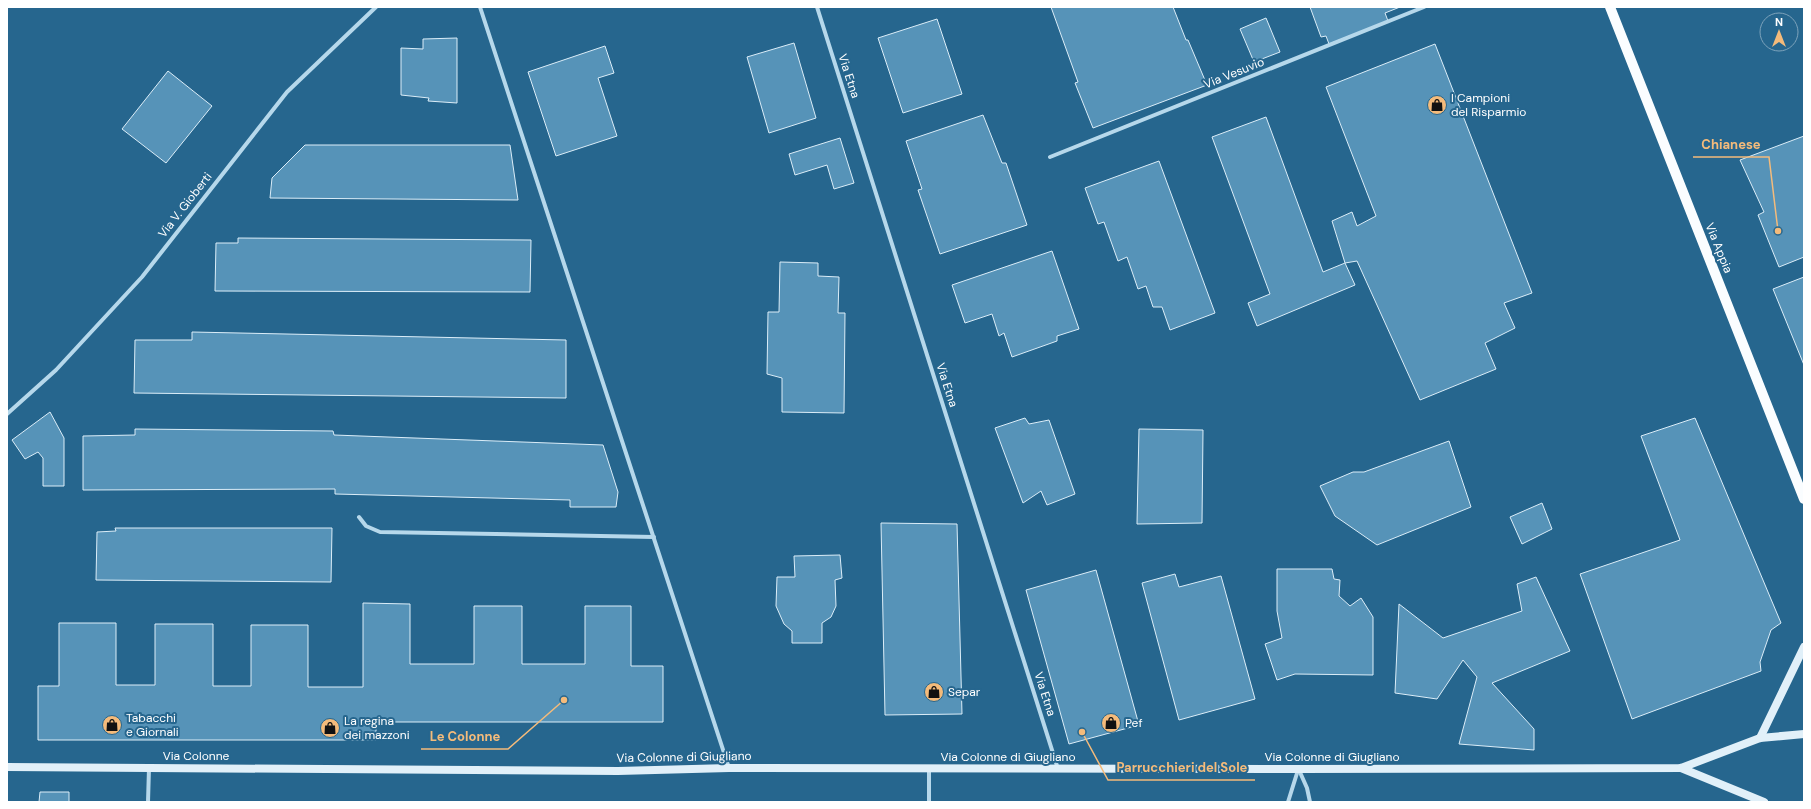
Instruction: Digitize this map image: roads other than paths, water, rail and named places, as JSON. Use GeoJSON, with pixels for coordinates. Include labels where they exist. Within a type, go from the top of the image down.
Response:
{"type":"FeatureCollection","features":[{"type":"Feature","properties":{"kind":"main road","name":"Via Appia"},"geometry":{"type":"LineString","coordinates":[[1610,7],[1804,499]]}},
{"type":"Feature","properties":{"kind":"main road"},"geometry":{"type":"LineString","coordinates":[[1760,738],[1804,648]]}},
{"type":"Feature","properties":{"kind":"main road","name":"Via Colonne di Giugliano"},"geometry":{"type":"LineString","coordinates":[[384,768],[618,771],[729,768],[1681,768],[1760,738],[1804,734]]}},
{"type":"Feature","properties":{"kind":"main road","name":"Via Colonne"},"geometry":{"type":"LineString","coordinates":[[7,767],[384,768]]}},
{"type":"Feature","properties":{"kind":"main road","name":"Via Colonne di Giugliano"},"geometry":{"type":"LineString","coordinates":[[1681,768],[1764,802]]}},
{"type":"Feature","properties":{"kind":"street","name":"Via V. Gioberti"},"geometry":{"type":"LineString","coordinates":[[7,414],[56,370],[142,277],[286,92],[376,7]]}},
{"type":"Feature","properties":{"kind":"street"},"geometry":{"type":"LineString","coordinates":[[480,7],[729,768]]}},
{"type":"Feature","properties":{"kind":"street","name":"Via Etna"},"geometry":{"type":"LineString","coordinates":[[817,7],[1058,769]]}},
{"type":"Feature","properties":{"kind":"street","name":"Via Vesuvio"},"geometry":{"type":"LineString","coordinates":[[1050,157],[1424,7]]}},
{"type":"Feature","properties":{"kind":"street"},"geometry":{"type":"LineString","coordinates":[[359,517],[366,526],[380,532],[654,537]]}},
{"type":"Feature","properties":{"kind":"street"},"geometry":{"type":"LineString","coordinates":[[148,802],[149,768]]}},
{"type":"Feature","properties":{"kind":"street"},"geometry":{"type":"LineString","coordinates":[[929,769],[930,802]]}},
{"type":"Feature","properties":{"kind":"street"},"geometry":{"type":"LineString","coordinates":[[1288,802],[1299,769]]}},
{"type":"Feature","properties":{"kind":"street"},"geometry":{"type":"LineString","coordinates":[[1299,769],[1307,788],[1310,802]]}},
{"type":"Feature","properties":{"kind":"place","name":"I Campioni del Risparmio"},"geometry":{"type":"Point","coordinates":[1437,105]}},
{"type":"Feature","properties":{"kind":"place","name":"Chianese"},"geometry":{"type":"Point","coordinates":[1778,231]}},
{"type":"Feature","properties":{"kind":"place","name":"Separ"},"geometry":{"type":"Point","coordinates":[934,692]}},
{"type":"Feature","properties":{"kind":"place","name":"Le Colonne"},"geometry":{"type":"Point","coordinates":[564,700]}},
{"type":"Feature","properties":{"kind":"place","name":"Pef"},"geometry":{"type":"Point","coordinates":[1111,723]}},
{"type":"Feature","properties":{"kind":"place","name":"Tabacchi e Giornali"},"geometry":{"type":"Point","coordinates":[112,725]}},
{"type":"Feature","properties":{"kind":"place","name":"La regina dei mazzoni"},"geometry":{"type":"Point","coordinates":[330,728]}},
{"type":"Feature","properties":{"kind":"place","name":"Parrucchieri del Sole"},"geometry":{"type":"Point","coordinates":[1082,732]}}]}
